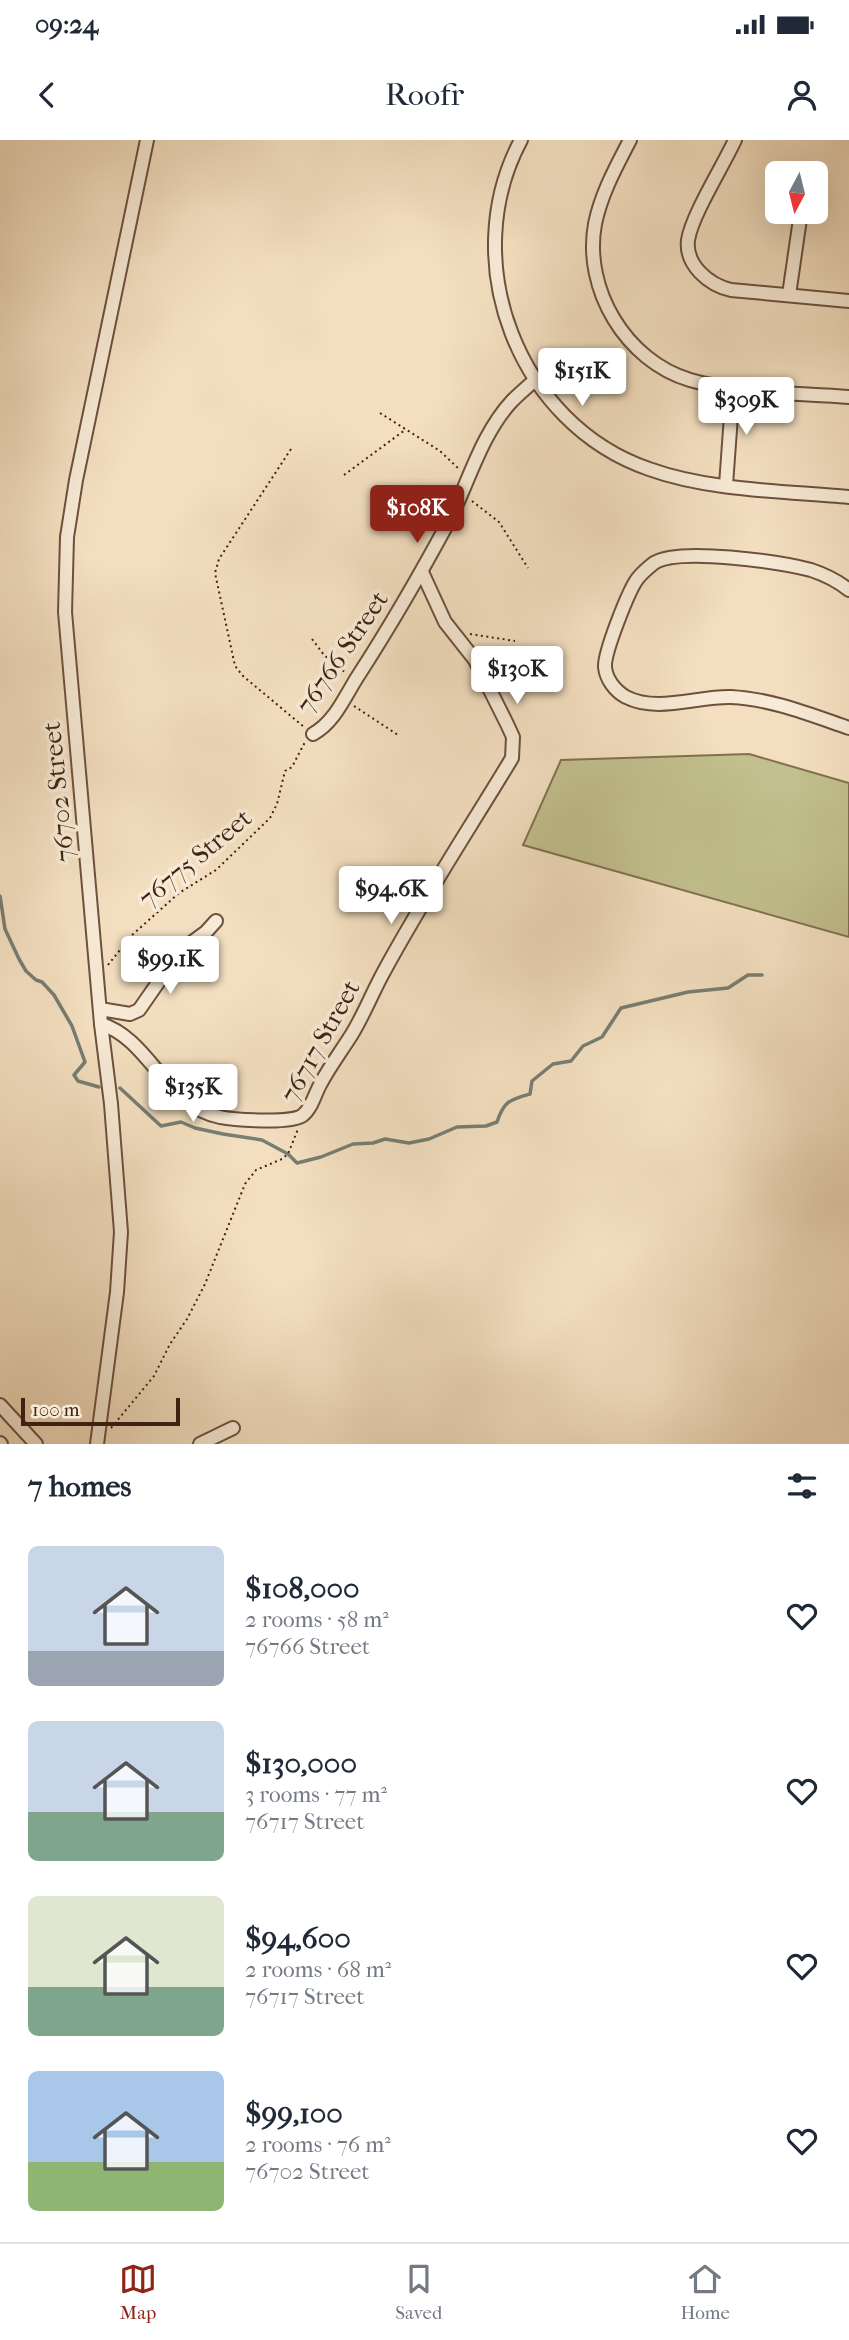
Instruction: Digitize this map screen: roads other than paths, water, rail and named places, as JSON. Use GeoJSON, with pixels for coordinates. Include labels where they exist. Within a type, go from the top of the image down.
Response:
{"type":"FeatureCollection","features":[{"type":"Feature","properties":{"kind":"street","name":"76702 Street"},"geometry":{"type":"LineString","coordinates":[[97,1441],[117,1292],[121,1232],[68,661],[65,572],[67,537],[76,480],[147,140]]}},
{"type":"Feature","properties":{"kind":"street"},"geometry":{"type":"LineString","coordinates":[[521,140],[510,160],[501,190],[495,226],[496,280],[509,327],[535,380],[569,420],[612,452],[673,477],[849,497]]}},
{"type":"Feature","properties":{"kind":"street"},"geometry":{"type":"LineString","coordinates":[[630,140],[599,206],[594,227],[599,287],[622,332],[641,353],[687,379],[733,387],[849,397]]}},
{"type":"Feature","properties":{"kind":"street"},"geometry":{"type":"LineString","coordinates":[[735,140],[690,232],[689,251],[692,260],[708,280],[722,288],[849,301]]}},
{"type":"Feature","properties":{"kind":"street"},"geometry":{"type":"LineString","coordinates":[[789,295],[799,224]]}},
{"type":"Feature","properties":{"kind":"street","name":"76766 Street"},"geometry":{"type":"LineString","coordinates":[[313,734],[328,723],[422,572],[493,428],[510,402],[535,380]]}},
{"type":"Feature","properties":{"kind":"street"},"geometry":{"type":"LineString","coordinates":[[726,485],[733,387]]}},
{"type":"Feature","properties":{"kind":"street"},"geometry":{"type":"LineString","coordinates":[[849,590],[813,571],[729,558],[670,556],[654,564],[637,579],[613,633],[605,667],[615,688],[642,702],[729,697],[764,700],[849,728]]}},
{"type":"Feature","properties":{"kind":"street","name":"76717 Street"},"geometry":{"type":"LineString","coordinates":[[101,1024],[127,1037],[174,1089],[207,1113],[218,1117],[279,1121],[294,1120],[306,1113],[428,895],[512,758],[513,737],[475,660],[438,608],[422,572]]}},
{"type":"Feature","properties":{"kind":"street"},"geometry":{"type":"LineString","coordinates":[[100,1009],[130,1014],[139,1010],[180,951],[216,921]]}},
{"type":"Feature","properties":{"kind":"street"},"geometry":{"type":"LineString","coordinates":[[0,1405],[36,1444]]}},
{"type":"Feature","properties":{"kind":"street"},"geometry":{"type":"LineString","coordinates":[[200,1444],[233,1428]]}},
{"type":"Feature","properties":{"kind":"waterway"},"geometry":{"type":"LineString","coordinates":[[0,896],[5,929],[19,959],[26,971],[54,995],[72,1026],[85,1062],[74,1075],[78,1081],[99,1087]]}},
{"type":"Feature","properties":{"kind":"waterway"},"geometry":{"type":"LineString","coordinates":[[120,1088],[161,1126],[181,1122],[195,1128],[262,1140],[288,1154],[297,1163],[353,1144],[385,1139],[409,1143],[429,1139],[457,1127],[486,1126],[497,1122],[508,1102],[530,1094],[532,1081],[553,1064],[571,1061],[583,1046],[602,1037],[621,1008],[688,992],[728,988],[748,975],[762,975]]}}]}
